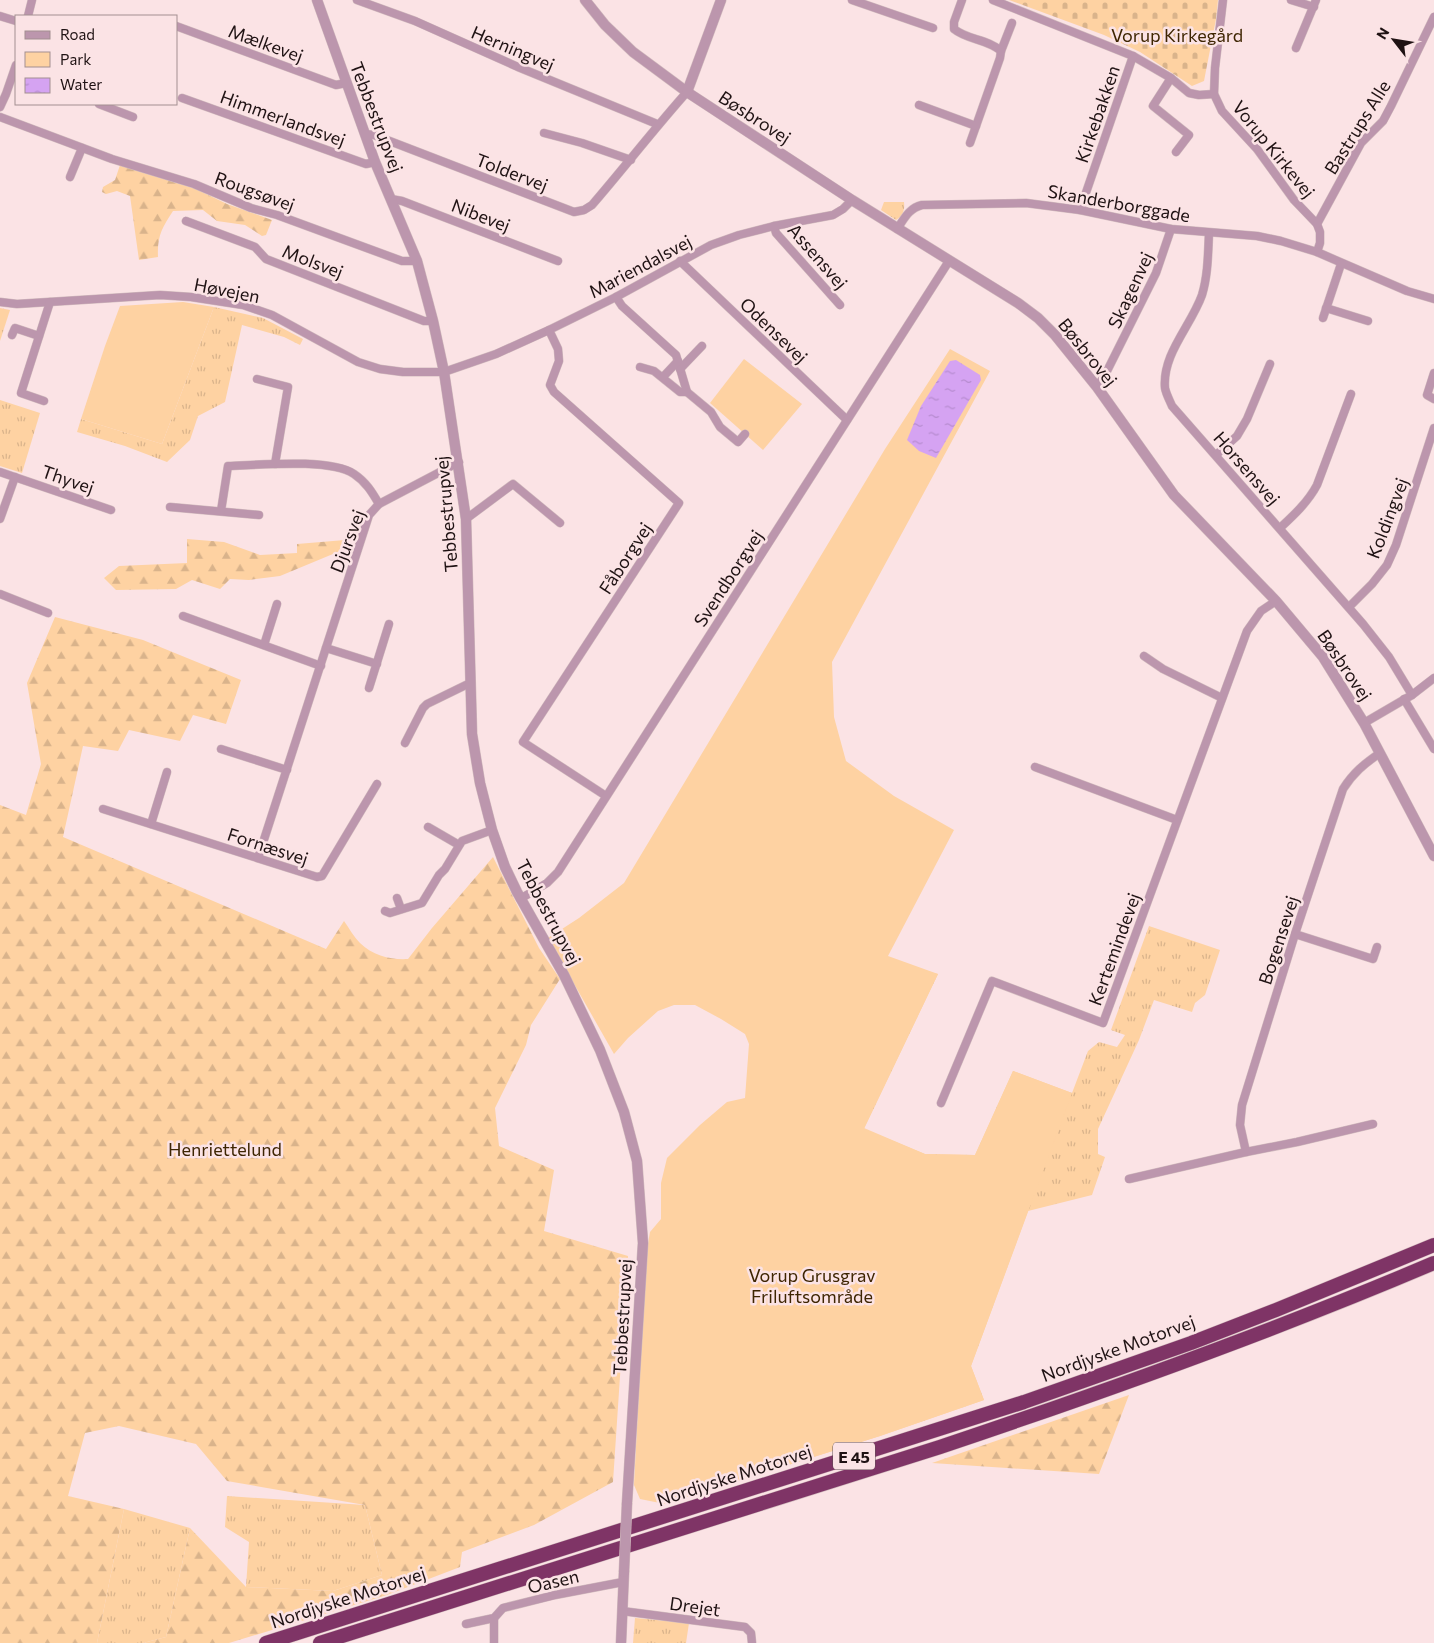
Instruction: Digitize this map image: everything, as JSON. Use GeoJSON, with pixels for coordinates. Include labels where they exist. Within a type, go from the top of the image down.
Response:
{"type":"FeatureCollection","features":[{"type":"Feature","properties":{"kind":"highway","name":"Nordjyske Motorvej"},"geometry":{"type":"LineString","coordinates":[[266,1643],[1024,1402],[1242,1323],[1434,1245]]}},
{"type":"Feature","properties":{"kind":"highway","name":"Nordjyske Motorvej"},"geometry":{"type":"LineString","coordinates":[[320,1643],[940,1447],[1029,1417],[1223,1347],[1333,1305],[1434,1263]]}},
{"type":"Feature","properties":{"kind":"street"},"geometry":{"type":"LineString","coordinates":[[28,15],[32,0]]}},
{"type":"Feature","properties":{"kind":"street","name":"Tebbestrupvej"},"geometry":{"type":"LineString","coordinates":[[317,0],[375,162],[417,261],[444,372],[459,462],[466,519],[470,684],[474,751],[492,830],[505,867],[520,899],[564,975],[600,1050],[624,1112],[637,1161],[643,1244],[627,1503],[621,1643]]}},
{"type":"Feature","properties":{"kind":"street","name":"Herningvej"},"geometry":{"type":"LineString","coordinates":[[356,0],[415,21],[518,67],[657,124]]}},
{"type":"Feature","properties":{"kind":"street","name":"Bøsbrovej"},"geometry":{"type":"LineString","coordinates":[[585,0],[605,25],[632,52],[687,92],[897,229],[1002,292],[1038,318],[1055,335],[1097,388],[1174,495],[1276,601],[1323,657],[1364,723],[1434,856]]}},
{"type":"Feature","properties":{"kind":"street"},"geometry":{"type":"LineString","coordinates":[[687,92],[721,0]]}},
{"type":"Feature","properties":{"kind":"street"},"geometry":{"type":"LineString","coordinates":[[852,0],[933,28]]}},
{"type":"Feature","properties":{"kind":"street"},"geometry":{"type":"LineString","coordinates":[[962,0],[954,22],[954,29],[959,33],[996,46],[1001,51]]}},
{"type":"Feature","properties":{"kind":"street"},"geometry":{"type":"LineString","coordinates":[[993,0],[1133,56],[1171,78],[1189,92],[1199,95],[1214,94]]}},
{"type":"Feature","properties":{"kind":"street","name":"Vorup Kirkevej"},"geometry":{"type":"LineString","coordinates":[[1224,0],[1214,74],[1214,94],[1222,111],[1257,149],[1294,200],[1316,224],[1320,232],[1320,243],[1317,252]]}},
{"type":"Feature","properties":{"kind":"street"},"geometry":{"type":"LineString","coordinates":[[1291,0],[1315,3],[1296,48]]}},
{"type":"Feature","properties":{"kind":"street"},"geometry":{"type":"LineString","coordinates":[[0,16],[15,21]]}},
{"type":"Feature","properties":{"kind":"street","name":"Bastrups Alle"},"geometry":{"type":"LineString","coordinates":[[1316,224],[1361,143],[1383,121],[1434,17]]}},
{"type":"Feature","properties":{"kind":"street"},"geometry":{"type":"LineString","coordinates":[[970,143],[1012,23]]}},
{"type":"Feature","properties":{"kind":"street","name":"Mælkevej"},"geometry":{"type":"LineString","coordinates":[[178,27],[336,85],[346,83]]}},
{"type":"Feature","properties":{"kind":"street","name":"Kirkebakken"},"geometry":{"type":"LineString","coordinates":[[1080,210],[1133,56]]}},
{"type":"Feature","properties":{"kind":"street"},"geometry":{"type":"LineString","coordinates":[[0,107],[15,72]]}},
{"type":"Feature","properties":{"kind":"street"},"geometry":{"type":"LineString","coordinates":[[1171,78],[1152,106],[1189,135],[1176,152]]}},
{"type":"Feature","properties":{"kind":"street","name":"Toldervej"},"geometry":{"type":"LineString","coordinates":[[365,134],[374,135],[574,212],[584,210],[592,205],[631,160],[657,124],[687,92]]}},
{"type":"Feature","properties":{"kind":"street","name":"Himmerlandsvej"},"geometry":{"type":"LineString","coordinates":[[182,98],[366,164],[375,162]]}},
{"type":"Feature","properties":{"kind":"street"},"geometry":{"type":"LineString","coordinates":[[102,105],[133,117]]}},
{"type":"Feature","properties":{"kind":"street"},"geometry":{"type":"LineString","coordinates":[[919,105],[976,126]]}},
{"type":"Feature","properties":{"kind":"street","name":"Rougsøvej"},"geometry":{"type":"LineString","coordinates":[[0,117],[112,159],[194,184],[251,208],[277,215],[402,261],[417,261]]}},
{"type":"Feature","properties":{"kind":"street"},"geometry":{"type":"LineString","coordinates":[[544,132],[631,160]]}},
{"type":"Feature","properties":{"kind":"street"},"geometry":{"type":"LineString","coordinates":[[70,177],[82,148]]}},
{"type":"Feature","properties":{"kind":"street","name":"Nibevej"},"geometry":{"type":"LineString","coordinates":[[391,199],[402,200],[558,261]]}},
{"type":"Feature","properties":{"kind":"street","name":"Mariendalsvej"},"geometry":{"type":"LineString","coordinates":[[444,372],[496,354],[549,330],[616,297],[710,245],[774,226],[833,214],[843,209],[852,200]]}},
{"type":"Feature","properties":{"kind":"street","name":"Skanderborggade"},"geometry":{"type":"LineString","coordinates":[[897,229],[908,213],[922,205],[1026,203],[1080,210],[1171,229],[1281,241],[1317,252],[1407,292],[1434,299]]}},
{"type":"Feature","properties":{"kind":"street","name":"Molsvej"},"geometry":{"type":"LineString","coordinates":[[186,221],[255,247],[266,259],[424,321],[433,321]]}},
{"type":"Feature","properties":{"kind":"street","name":"Assensvej"},"geometry":{"type":"LineString","coordinates":[[774,226],[776,233],[840,305]]}},
{"type":"Feature","properties":{"kind":"street","name":"Skagenvej"},"geometry":{"type":"LineString","coordinates":[[1097,388],[1110,367],[1156,273],[1171,229]]}},
{"type":"Feature","properties":{"kind":"street","name":"Horsensvej"},"geometry":{"type":"LineString","coordinates":[[1209,233],[1207,276],[1201,297],[1170,358],[1165,372],[1165,390],[1172,406],[1349,607],[1389,657],[1434,749]]}},
{"type":"Feature","properties":{"kind":"street","name":"Odensevej"},"geometry":{"type":"LineString","coordinates":[[680,261],[847,420]]}},
{"type":"Feature","properties":{"kind":"street","name":"Svendborgvej"},"geometry":{"type":"LineString","coordinates":[[520,899],[547,883],[558,872],[949,261]]}},
{"type":"Feature","properties":{"kind":"street"},"geometry":{"type":"LineString","coordinates":[[1323,318],[1341,264]]}},
{"type":"Feature","properties":{"kind":"street","name":"Høvejen"},"geometry":{"type":"LineString","coordinates":[[0,302],[17,304],[160,295],[191,297],[243,305],[272,315],[358,362],[380,369],[403,372],[444,372]]}},
{"type":"Feature","properties":{"kind":"street"},"geometry":{"type":"LineString","coordinates":[[616,297],[622,306],[676,355],[687,392],[711,412],[720,427],[738,442],[745,434]]}},
{"type":"Feature","properties":{"kind":"street"},"geometry":{"type":"LineString","coordinates":[[44,401],[21,393],[50,302]]}},
{"type":"Feature","properties":{"kind":"street"},"geometry":{"type":"LineString","coordinates":[[1326,308],[1368,322]]}},
{"type":"Feature","properties":{"kind":"street"},"geometry":{"type":"LineString","coordinates":[[12,336],[15,328],[39,336]]}},
{"type":"Feature","properties":{"kind":"street","name":"Fåborgvej"},"geometry":{"type":"LineString","coordinates":[[549,330],[558,349],[559,361],[550,385],[554,392],[679,504],[523,742],[606,796]]}},
{"type":"Feature","properties":{"kind":"street"},"geometry":{"type":"LineString","coordinates":[[680,370],[702,346]]}},
{"type":"Feature","properties":{"kind":"street"},"geometry":{"type":"LineString","coordinates":[[663,377],[678,361]]}},
{"type":"Feature","properties":{"kind":"street"},"geometry":{"type":"LineString","coordinates":[[1216,455],[1237,436],[1247,419],[1270,364]]}},
{"type":"Feature","properties":{"kind":"street"},"geometry":{"type":"LineString","coordinates":[[640,367],[654,371],[680,392],[687,392]]}},
{"type":"Feature","properties":{"kind":"street"},"geometry":{"type":"LineString","coordinates":[[1434,372],[1428,395],[1434,398]]}},
{"type":"Feature","properties":{"kind":"street"},"geometry":{"type":"LineString","coordinates":[[257,379],[288,387],[275,464]]}},
{"type":"Feature","properties":{"kind":"street"},"geometry":{"type":"LineString","coordinates":[[1280,528],[1303,507],[1317,485],[1351,394]]}},
{"type":"Feature","properties":{"kind":"street","name":"Koldingvej"},"geometry":{"type":"LineString","coordinates":[[1349,607],[1388,565],[1434,428]]}},
{"type":"Feature","properties":{"kind":"street","name":"Djursvej"},"geometry":{"type":"LineString","coordinates":[[258,858],[366,522],[379,504],[459,462]]}},
{"type":"Feature","properties":{"kind":"street"},"geometry":{"type":"LineString","coordinates":[[221,511],[228,466],[324,464],[341,468],[354,474],[367,484],[379,504]]}},
{"type":"Feature","properties":{"kind":"street","name":"Thyvej"},"geometry":{"type":"LineString","coordinates":[[0,472],[111,510]]}},
{"type":"Feature","properties":{"kind":"street","name":"Thyvej"},"geometry":{"type":"LineString","coordinates":[[0,519],[15,477]]}},
{"type":"Feature","properties":{"kind":"street"},"geometry":{"type":"LineString","coordinates":[[466,519],[513,484],[560,523]]}},
{"type":"Feature","properties":{"kind":"street"},"geometry":{"type":"LineString","coordinates":[[170,507],[259,515]]}},
{"type":"Feature","properties":{"kind":"street"},"geometry":{"type":"LineString","coordinates":[[0,594],[48,613]]}},
{"type":"Feature","properties":{"kind":"street","name":"Kertemindevej"},"geometry":{"type":"LineString","coordinates":[[941,1103],[992,981],[1103,1022],[1247,631],[1260,611],[1276,601]]}},
{"type":"Feature","properties":{"kind":"street"},"geometry":{"type":"LineString","coordinates":[[264,646],[277,604]]}},
{"type":"Feature","properties":{"kind":"street"},"geometry":{"type":"LineString","coordinates":[[183,616],[321,666]]}},
{"type":"Feature","properties":{"kind":"street"},"geometry":{"type":"LineString","coordinates":[[370,688],[389,624]]}},
{"type":"Feature","properties":{"kind":"street"},"geometry":{"type":"LineString","coordinates":[[326,648],[377,664]]}},
{"type":"Feature","properties":{"kind":"street"},"geometry":{"type":"LineString","coordinates":[[1144,656],[1163,670],[1222,698]]}},
{"type":"Feature","properties":{"kind":"street"},"geometry":{"type":"LineString","coordinates":[[1364,723],[1408,697],[1434,678]]}},
{"type":"Feature","properties":{"kind":"street"},"geometry":{"type":"LineString","coordinates":[[405,743],[423,708],[427,704],[470,684]]}},
{"type":"Feature","properties":{"kind":"street"},"geometry":{"type":"LineString","coordinates":[[222,749],[286,770]]}},
{"type":"Feature","properties":{"kind":"street","name":"Bogensevej"},"geometry":{"type":"LineString","coordinates":[[1246,1152],[1240,1125],[1242,1104],[1343,789],[1360,766],[1380,753]]}},
{"type":"Feature","properties":{"kind":"street"},"geometry":{"type":"LineString","coordinates":[[1035,767],[1177,820]]}},
{"type":"Feature","properties":{"kind":"street"},"geometry":{"type":"LineString","coordinates":[[151,824],[166,772]]}},
{"type":"Feature","properties":{"kind":"street","name":"Fornæsvej"},"geometry":{"type":"LineString","coordinates":[[103,808],[317,877],[322,876],[377,784]]}},
{"type":"Feature","properties":{"kind":"street"},"geometry":{"type":"LineString","coordinates":[[428,827],[459,845]]}},
{"type":"Feature","properties":{"kind":"street"},"geometry":{"type":"LineString","coordinates":[[385,911],[390,913],[422,902],[462,840],[492,830]]}},
{"type":"Feature","properties":{"kind":"street"},"geometry":{"type":"LineString","coordinates":[[397,898],[401,910]]}},
{"type":"Feature","properties":{"kind":"street"},"geometry":{"type":"LineString","coordinates":[[1295,934],[1373,959],[1377,947]]}},
{"type":"Feature","properties":{"kind":"street"},"geometry":{"type":"LineString","coordinates":[[1129,1178],[1373,1124]]}},
{"type":"Feature","properties":{"kind":"street","name":"Oasen"},"geometry":{"type":"LineString","coordinates":[[466,1624],[494,1618],[503,1608],[624,1577]]}},
{"type":"Feature","properties":{"kind":"street","name":"Drejet"},"geometry":{"type":"LineString","coordinates":[[622,1611],[746,1628],[751,1633],[752,1643]]}},
{"type":"Feature","properties":{"kind":"street"},"geometry":{"type":"LineString","coordinates":[[494,1618],[494,1643]]}},
{"type":"Feature","properties":{"kind":"green space","name":"Vorup Kirkegård"},"geometry":{"type":"Polygon","coordinates":[[[1009,0],[1218,0],[1204,81],[1192,86],[1140,52],[1104,35],[1009,0]]]}},
{"type":"Feature","properties":{"kind":"green space"},"geometry":{"type":"Polygon","coordinates":[[[120,165],[196,189],[227,204],[272,220],[266,235],[262,236],[245,225],[217,221],[203,210],[173,211],[161,232],[158,243],[158,257],[139,260],[130,196],[117,191],[106,194],[102,192],[103,187],[115,180],[120,165]]]}},
{"type":"Feature","properties":{"kind":"green space"},"geometry":{"type":"Polygon","coordinates":[[[884,202],[904,202],[904,210],[896,220],[881,210],[884,202]]]}},
{"type":"Feature","properties":{"kind":"green space"},"geometry":{"type":"Polygon","coordinates":[[[183,302],[214,307],[162,444],[81,419],[120,306],[183,302]]]}},
{"type":"Feature","properties":{"kind":"green space"},"geometry":{"type":"Polygon","coordinates":[[[214,307],[263,318],[303,339],[300,345],[284,337],[242,325],[225,402],[198,416],[190,440],[167,462],[125,446],[77,432],[81,419],[162,444],[214,307]]]}},
{"type":"Feature","properties":{"kind":"green space"},"geometry":{"type":"Polygon","coordinates":[[[0,308],[10,310],[0,341],[0,308]]]}},
{"type":"Feature","properties":{"kind":"green space","name":"Vorup Grusgrav Friluftsområde"},"geometry":{"type":"Polygon","coordinates":[[[950,349],[990,371],[832,662],[834,717],[846,761],[894,796],[954,830],[888,956],[938,974],[864,1128],[925,1154],[975,1155],[1013,1071],[1072,1093],[971,1366],[984,1400],[880,1436],[665,1504],[640,1499],[634,1485],[646,1255],[650,1232],[661,1219],[661,1183],[667,1158],[700,1125],[727,1102],[745,1098],[749,1044],[745,1034],[695,1005],[674,1005],[658,1011],[628,1038],[614,1054],[548,938],[579,918],[624,883],[885,449],[950,349]]]}},
{"type":"Feature","properties":{"kind":"green space"},"geometry":{"type":"Polygon","coordinates":[[[744,359],[802,404],[763,450],[710,403],[744,359]]]}},
{"type":"Feature","properties":{"kind":"green space"},"geometry":{"type":"Polygon","coordinates":[[[0,400],[40,413],[22,473],[0,466],[0,400]]]}},
{"type":"Feature","properties":{"kind":"green space"},"geometry":{"type":"Polygon","coordinates":[[[187,539],[224,542],[260,555],[297,553],[297,544],[345,540],[345,549],[280,576],[249,580],[230,579],[220,589],[192,580],[176,589],[116,590],[104,578],[119,566],[187,563],[187,539]]]}},
{"type":"Feature","properties":{"kind":"green space","name":"Henriettelund"},"geometry":{"type":"Polygon","coordinates":[[[55,617],[143,640],[241,680],[226,724],[193,715],[180,741],[129,730],[118,751],[83,746],[63,837],[326,949],[344,921],[360,943],[371,951],[389,958],[402,959],[408,959],[493,857],[539,948],[560,979],[531,1025],[526,1045],[495,1108],[499,1146],[554,1170],[544,1231],[628,1256],[613,1482],[534,1525],[462,1552],[460,1567],[387,1595],[229,1643],[143,1643],[166,1637],[190,1528],[246,1587],[333,1591],[382,1575],[365,1505],[227,1481],[196,1444],[119,1426],[85,1433],[68,1496],[124,1509],[97,1643],[0,1643],[0,805],[26,815],[41,764],[27,683],[55,617]]]}},
{"type":"Feature","properties":{"kind":"green space"},"geometry":{"type":"Polygon","coordinates":[[[1149,926],[1220,950],[1205,995],[1195,1003],[1192,1012],[1154,1000],[1139,1040],[1098,1129],[1098,1154],[1105,1157],[1092,1195],[1028,1211],[971,1366],[984,1400],[880,1436],[677,1500],[847,1159],[880,960],[938,974],[864,1129],[925,1154],[975,1155],[1013,1071],[1072,1093],[1088,1051],[1099,1042],[1117,1047],[1125,1035],[1111,1030],[1149,926]]]}},
{"type":"Feature","properties":{"kind":"green space"},"geometry":{"type":"Polygon","coordinates":[[[1129,1395],[1099,1474],[932,1463],[1129,1395]]]}},
{"type":"Feature","properties":{"kind":"green space"},"geometry":{"type":"Polygon","coordinates":[[[227,1496],[365,1505],[382,1575],[333,1591],[246,1587],[249,1542],[225,1527],[227,1496]]]}},
{"type":"Feature","properties":{"kind":"green space"},"geometry":{"type":"Polygon","coordinates":[[[124,1509],[190,1528],[166,1637],[143,1643],[97,1643],[124,1509]]]}},
{"type":"Feature","properties":{"kind":"green space"},"geometry":{"type":"Polygon","coordinates":[[[635,1618],[689,1623],[686,1643],[633,1643],[635,1618]]]}},
{"type":"Feature","properties":{"kind":"water"},"geometry":{"type":"Polygon","coordinates":[[[956,360],[980,375],[981,380],[936,458],[919,451],[907,440],[921,406],[950,361],[956,360]]]}}]}
